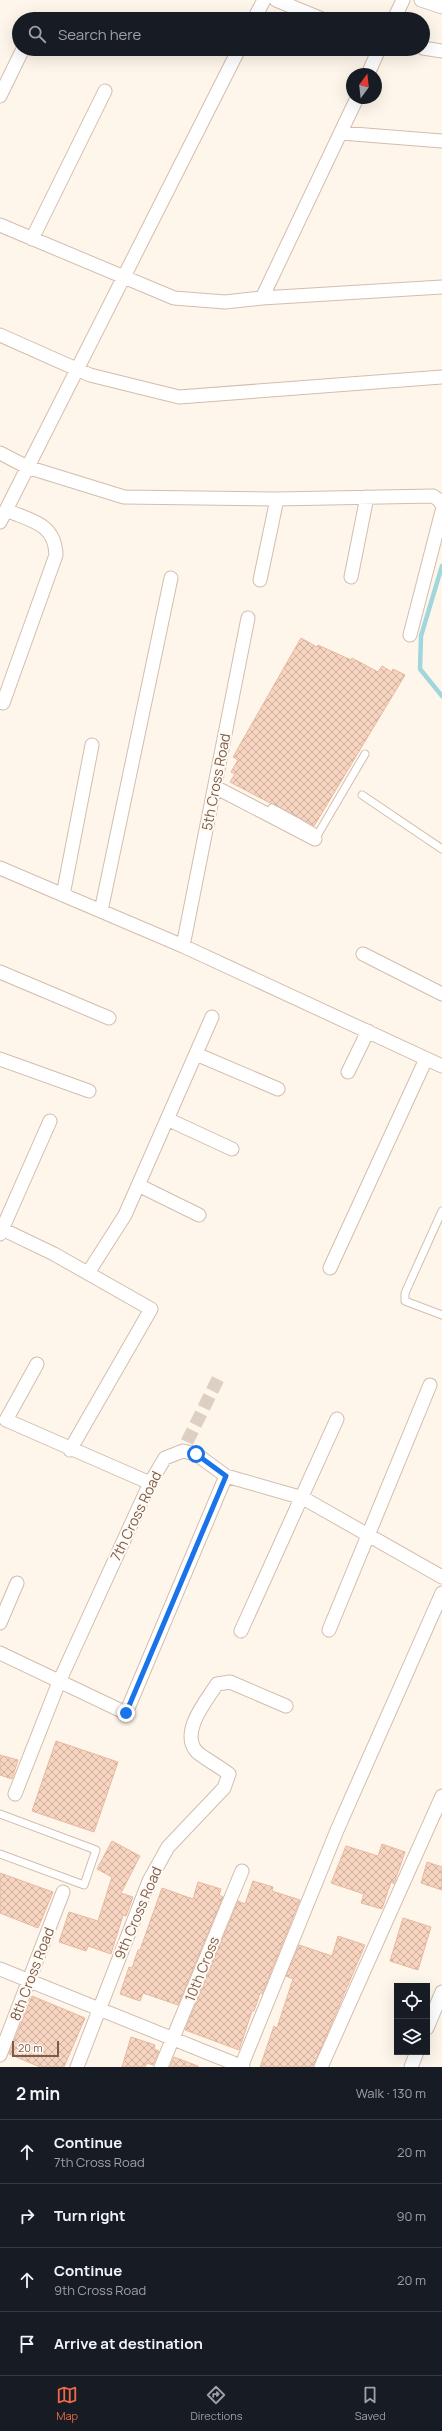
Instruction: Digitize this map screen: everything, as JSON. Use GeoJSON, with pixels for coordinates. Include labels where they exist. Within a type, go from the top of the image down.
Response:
{"type":"FeatureCollection","features":[{"type":"Feature","properties":{"kind":"street"},"geometry":{"type":"LineString","coordinates":[[258,12],[264,0]]}},
{"type":"Feature","properties":{"kind":"street"},"geometry":{"type":"LineString","coordinates":[[276,0],[305,12]]}},
{"type":"Feature","properties":{"kind":"street"},"geometry":{"type":"LineString","coordinates":[[397,12],[403,0]]}},
{"type":"Feature","properties":{"kind":"street"},"geometry":{"type":"LineString","coordinates":[[421,0],[442,7]]}},
{"type":"Feature","properties":{"kind":"street"},"geometry":{"type":"LineString","coordinates":[[430,49],[442,50]]}},
{"type":"Feature","properties":{"kind":"street"},"geometry":{"type":"LineString","coordinates":[[0,96],[20,56]]}},
{"type":"Feature","properties":{"kind":"street"},"geometry":{"type":"LineString","coordinates":[[0,522],[125,278],[236,56]]}},
{"type":"Feature","properties":{"kind":"street"},"geometry":{"type":"LineString","coordinates":[[371,68],[376,56]]}},
{"type":"Feature","properties":{"kind":"street"},"geometry":{"type":"LineString","coordinates":[[32,239],[105,91]]}},
{"type":"Feature","properties":{"kind":"street"},"geometry":{"type":"LineString","coordinates":[[262,298],[354,104]]}},
{"type":"Feature","properties":{"kind":"street"},"geometry":{"type":"LineString","coordinates":[[341,133],[442,141]]}},
{"type":"Feature","properties":{"kind":"street"},"geometry":{"type":"LineString","coordinates":[[0,225],[174,298],[225,302],[262,298],[442,287]]}},
{"type":"Feature","properties":{"kind":"street"},"geometry":{"type":"LineString","coordinates":[[0,335],[90,375],[179,397],[442,377]]}},
{"type":"Feature","properties":{"kind":"street"},"geometry":{"type":"LineString","coordinates":[[0,452],[27,467],[124,497],[277,499],[433,496],[439,500],[442,505]]}},
{"type":"Feature","properties":{"kind":"street"},"geometry":{"type":"LineString","coordinates":[[351,577],[367,498]]}},
{"type":"Feature","properties":{"kind":"street"},"geometry":{"type":"LineString","coordinates":[[260,580],[277,499]]}},
{"type":"Feature","properties":{"kind":"street"},"geometry":{"type":"LineString","coordinates":[[3,703],[56,555],[56,543],[50,531],[6,510]]}},
{"type":"Feature","properties":{"kind":"street"},"geometry":{"type":"LineString","coordinates":[[410,635],[442,511]]}},
{"type":"Feature","properties":{"kind":"street"},"geometry":{"type":"LineString","coordinates":[[101,911],[171,578]]}},
{"type":"Feature","properties":{"kind":"street","name":"5th Cross Road"},"geometry":{"type":"LineString","coordinates":[[183,946],[248,618]]}},
{"type":"Feature","properties":{"kind":"street"},"geometry":{"type":"LineString","coordinates":[[63,895],[92,746]]}},
{"type":"Feature","properties":{"kind":"street"},"geometry":{"type":"LineString","coordinates":[[215,787],[268,814],[294,824],[315,839]]}},
{"type":"Feature","properties":{"kind":"street"},"geometry":{"type":"LineString","coordinates":[[0,868],[183,946],[442,1066]]}},
{"type":"Feature","properties":{"kind":"street"},"geometry":{"type":"LineString","coordinates":[[363,954],[442,994]]}},
{"type":"Feature","properties":{"kind":"street"},"geometry":{"type":"LineString","coordinates":[[0,972],[109,1018]]}},
{"type":"Feature","properties":{"kind":"street"},"geometry":{"type":"LineString","coordinates":[[88,1273],[125,1215],[212,1017]]}},
{"type":"Feature","properties":{"kind":"street"},"geometry":{"type":"LineString","coordinates":[[348,1072],[368,1031]]}},
{"type":"Feature","properties":{"kind":"street"},"geometry":{"type":"LineString","coordinates":[[196,1054],[278,1089]]}},
{"type":"Feature","properties":{"kind":"street"},"geometry":{"type":"LineString","coordinates":[[0,1059],[89,1091]]}},
{"type":"Feature","properties":{"kind":"street"},"geometry":{"type":"LineString","coordinates":[[330,1268],[426,1059]]}},
{"type":"Feature","properties":{"kind":"street"},"geometry":{"type":"LineString","coordinates":[[167,1119],[232,1149]]}},
{"type":"Feature","properties":{"kind":"street"},"geometry":{"type":"LineString","coordinates":[[50,1121],[1,1230],[88,1273],[151,1309],[70,1450]]}},
{"type":"Feature","properties":{"kind":"street"},"geometry":{"type":"LineString","coordinates":[[138,1185],[199,1215]]}},
{"type":"Feature","properties":{"kind":"street"},"geometry":{"type":"LineString","coordinates":[[37,1364],[6,1420],[70,1450],[150,1483]]}},
{"type":"Feature","properties":{"kind":"street"},"geometry":{"type":"LineString","coordinates":[[329,1630],[430,1385]]}},
{"type":"Feature","properties":{"kind":"street"},"geometry":{"type":"LineString","coordinates":[[241,1631],[303,1498],[337,1420]]}},
{"type":"Feature","properties":{"kind":"street","name":"7th Cross Road"},"geometry":{"type":"LineString","coordinates":[[15,1794],[59,1682],[150,1483],[165,1458],[185,1447],[226,1476],[303,1498],[442,1577]]}},
{"type":"Feature","properties":{"kind":"street"},"geometry":{"type":"LineString","coordinates":[[0,1653],[126,1713],[226,1476]]}},
{"type":"Feature","properties":{"kind":"street"},"geometry":{"type":"LineString","coordinates":[[0,1623],[17,1583]]}},
{"type":"Feature","properties":{"kind":"street"},"geometry":{"type":"LineString","coordinates":[[0,1969],[242,2067],[338,1828],[442,1593]]}},
{"type":"Feature","properties":{"kind":"street","name":"9th Cross Road"},"geometry":{"type":"LineString","coordinates":[[77,2067],[149,1881],[168,1847],[224,1788],[229,1774],[196,1751],[192,1740],[193,1727],[202,1708],[218,1684],[230,1682],[286,1706]]}},
{"type":"Feature","properties":{"kind":"street"},"geometry":{"type":"LineString","coordinates":[[321,2067],[442,1796]]}},
{"type":"Feature","properties":{"kind":"street","name":"10th Cross"},"geometry":{"type":"LineString","coordinates":[[162,2067],[242,1871]]}},
{"type":"Feature","properties":{"kind":"street","name":"8th Cross Road"},"geometry":{"type":"LineString","coordinates":[[0,2055],[30,1981],[63,1892]]}},
{"type":"Feature","properties":{"kind":"street"},"geometry":{"type":"LineString","coordinates":[[430,2021],[442,1992]]}},
{"type":"Feature","properties":{"kind":"street"},"geometry":{"type":"LineString","coordinates":[[411,2067],[416,2055]]}},
{"type":"Feature","properties":{"kind":"lane"},"geometry":{"type":"LineString","coordinates":[[294,824],[318,834],[365,754]]}},
{"type":"Feature","properties":{"kind":"lane"},"geometry":{"type":"LineString","coordinates":[[362,795],[442,849]]}},
{"type":"Feature","properties":{"kind":"lane"},"geometry":{"type":"LineString","coordinates":[[442,1211],[405,1293],[405,1301],[442,1315]]}},
{"type":"Feature","properties":{"kind":"lane"},"geometry":{"type":"LineString","coordinates":[[0,1814],[96,1850],[84,1885],[0,1854]]}},
{"type":"Feature","properties":{"kind":"building"},"geometry":{"type":"Polygon","coordinates":[[[301,638],[317,647],[318,645],[351,660],[352,658],[378,672],[382,666],[392,672],[393,669],[405,675],[314,826],[230,782],[235,774],[231,772],[238,760],[233,757],[301,638]]]}},
{"type":"Feature","properties":{"kind":"building"},"geometry":{"type":"Polygon","coordinates":[[[56,1741],[118,1762],[94,1832],[32,1811],[56,1741]]]}},
{"type":"Feature","properties":{"kind":"building"},"geometry":{"type":"Polygon","coordinates":[[[0,1755],[18,1760],[12,1779],[0,1775],[0,1755]]]}},
{"type":"Feature","properties":{"kind":"building"},"geometry":{"type":"Polygon","coordinates":[[[112,1841],[140,1856],[121,1893],[133,1897],[126,1916],[123,1915],[111,1954],[88,1946],[86,1951],[59,1942],[69,1912],[98,1921],[112,1877],[97,1869],[112,1841]]]}},
{"type":"Feature","properties":{"kind":"building"},"geometry":{"type":"Polygon","coordinates":[[[382,1844],[405,1852],[394,1884],[391,1882],[382,1909],[361,1903],[364,1894],[331,1883],[346,1846],[378,1856],[382,1844]]]}},
{"type":"Feature","properties":{"kind":"building"},"geometry":{"type":"Polygon","coordinates":[[[427,1862],[442,1867],[442,1890],[421,1883],[427,1862]]]}},
{"type":"Feature","properties":{"kind":"building"},"geometry":{"type":"Polygon","coordinates":[[[0,1873],[53,1892],[38,1928],[0,1913],[0,1873]]]}},
{"type":"Feature","properties":{"kind":"building"},"geometry":{"type":"Polygon","coordinates":[[[253,1881],[273,1887],[272,1891],[300,1900],[262,1994],[260,1993],[254,2011],[252,2011],[239,2050],[185,2030],[238,1901],[245,1904],[253,1881]]]}},
{"type":"Feature","properties":{"kind":"building"},"geometry":{"type":"Polygon","coordinates":[[[198,1882],[221,1889],[219,1895],[223,1897],[178,2005],[143,1993],[140,2001],[120,1994],[129,1967],[132,1968],[138,1950],[140,1950],[162,1888],[193,1899],[198,1882]]]}},
{"type":"Feature","properties":{"kind":"building"},"geometry":{"type":"Polygon","coordinates":[[[403,1918],[431,1927],[418,1970],[390,1961],[403,1918]]]}},
{"type":"Feature","properties":{"kind":"building"},"geometry":{"type":"Polygon","coordinates":[[[338,1936],[365,1945],[313,2067],[260,2067],[274,2026],[277,2028],[293,1979],[286,1976],[299,1945],[332,1956],[338,1936]]]}},
{"type":"Feature","properties":{"kind":"building"},"geometry":{"type":"Polygon","coordinates":[[[32,1996],[85,2018],[64,2067],[40,2067],[9,2054],[32,1996]]]}},
{"type":"Feature","properties":{"kind":"building"},"geometry":{"type":"Polygon","coordinates":[[[131,2037],[155,2045],[154,2049],[159,2051],[153,2065],[147,2063],[145,2067],[122,2067],[131,2037]]]}},
{"type":"Feature","properties":{"kind":"building"},"geometry":{"type":"Polygon","coordinates":[[[174,2057],[198,2066],[198,2067],[170,2067],[174,2057]]]}},
{"type":"Feature","properties":{"kind":"waterway"},"geometry":{"type":"LineString","coordinates":[[442,566],[421,636],[420,669],[442,696]]}},
{"type":"Feature","properties":{"kind":"tunnel"},"geometry":{"type":"LineString","coordinates":[[187,1442],[218,1379]]}},
{"type":"Feature","properties":{"kind":"route"},"geometry":{"type":"LineString","coordinates":[[126,1713],[226,1476],[196,1454]]}}]}
